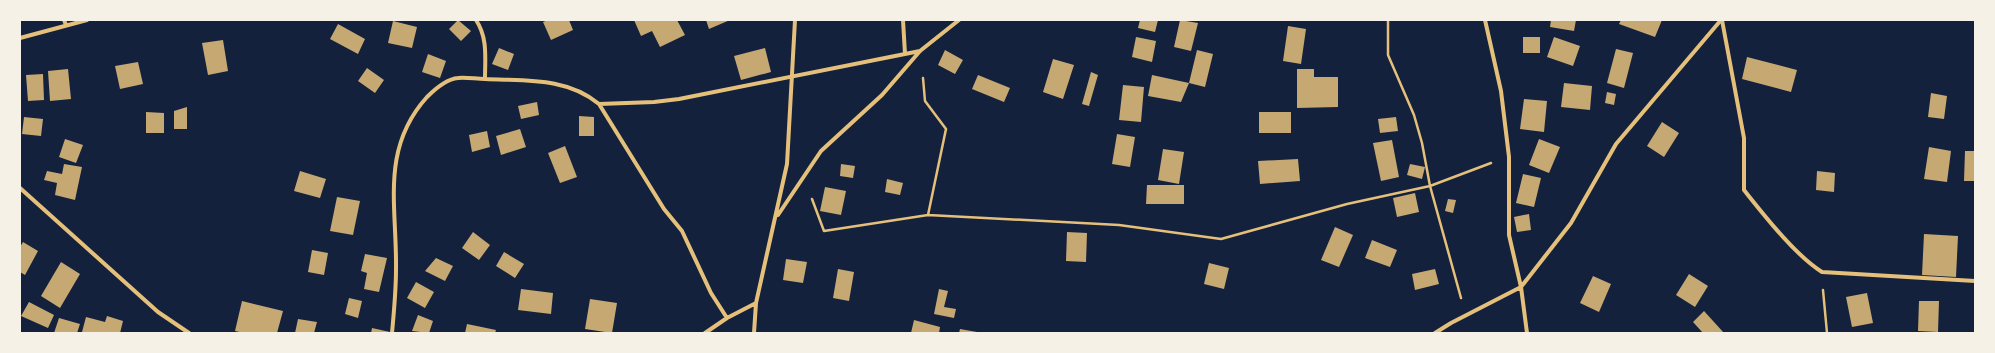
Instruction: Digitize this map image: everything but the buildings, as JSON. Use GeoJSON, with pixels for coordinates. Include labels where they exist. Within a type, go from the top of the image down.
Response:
{"type":"FeatureCollection","features":[{"type":"Feature","properties":{"kind":"street"},"geometry":{"type":"LineString","coordinates":[[64,20],[66,26]]}},
{"type":"Feature","properties":{"kind":"street"},"geometry":{"type":"LineString","coordinates":[[20,38],[87,20]]}},
{"type":"Feature","properties":{"kind":"street"},"geometry":{"type":"LineString","coordinates":[[476,20],[483,30],[485,43],[485,79]]}},
{"type":"Feature","properties":{"kind":"street"},"geometry":{"type":"LineString","coordinates":[[754,333],[756,303],[787,164],[795,20]]}},
{"type":"Feature","properties":{"kind":"street"},"geometry":{"type":"LineString","coordinates":[[903,20],[905,54]]}},
{"type":"Feature","properties":{"kind":"street"},"geometry":{"type":"LineString","coordinates":[[776,217],[803,175],[821,151],[882,95],[920,51],[959,20]]}},
{"type":"Feature","properties":{"kind":"street"},"geometry":{"type":"LineString","coordinates":[[1485,20],[1501,91],[1509,156],[1509,235],[1521,287],[1527,333]]}},
{"type":"Feature","properties":{"kind":"street"},"geometry":{"type":"LineString","coordinates":[[1722,20],[1744,138],[1744,190],[1778,231],[1813,266],[1822,272],[1975,281]]}},
{"type":"Feature","properties":{"kind":"street"},"geometry":{"type":"LineString","coordinates":[[1435,333],[1521,287],[1571,223],[1616,144],[1722,20]]}},
{"type":"Feature","properties":{"kind":"street"},"geometry":{"type":"LineString","coordinates":[[599,104],[667,101],[792,78],[920,51]]}},
{"type":"Feature","properties":{"kind":"street"},"geometry":{"type":"LineString","coordinates":[[392,333],[396,269],[394,174],[397,152],[405,131],[417,109],[436,88],[456,78],[551,82],[587,94],[599,104],[664,208],[682,231],[711,293],[727,318]]}},
{"type":"Feature","properties":{"kind":"street"},"geometry":{"type":"LineString","coordinates":[[20,188],[158,312],[190,333]]}},
{"type":"Feature","properties":{"kind":"street"},"geometry":{"type":"LineString","coordinates":[[706,333],[727,318],[756,303]]}},
{"type":"Feature","properties":{"kind":"path"},"geometry":{"type":"LineString","coordinates":[[1388,20],[1388,55],[1414,115],[1422,143],[1430,186],[1466,316]]}},
{"type":"Feature","properties":{"kind":"path"},"geometry":{"type":"LineString","coordinates":[[920,51],[925,101],[946,130],[928,215]]}},
{"type":"Feature","properties":{"kind":"path"},"geometry":{"type":"LineString","coordinates":[[803,175],[824,231],[928,215],[1119,225],[1221,239],[1347,204],[1430,186],[1509,156]]}},
{"type":"Feature","properties":{"kind":"path"},"geometry":{"type":"LineString","coordinates":[[1822,272],[1827,333]]}}]}
